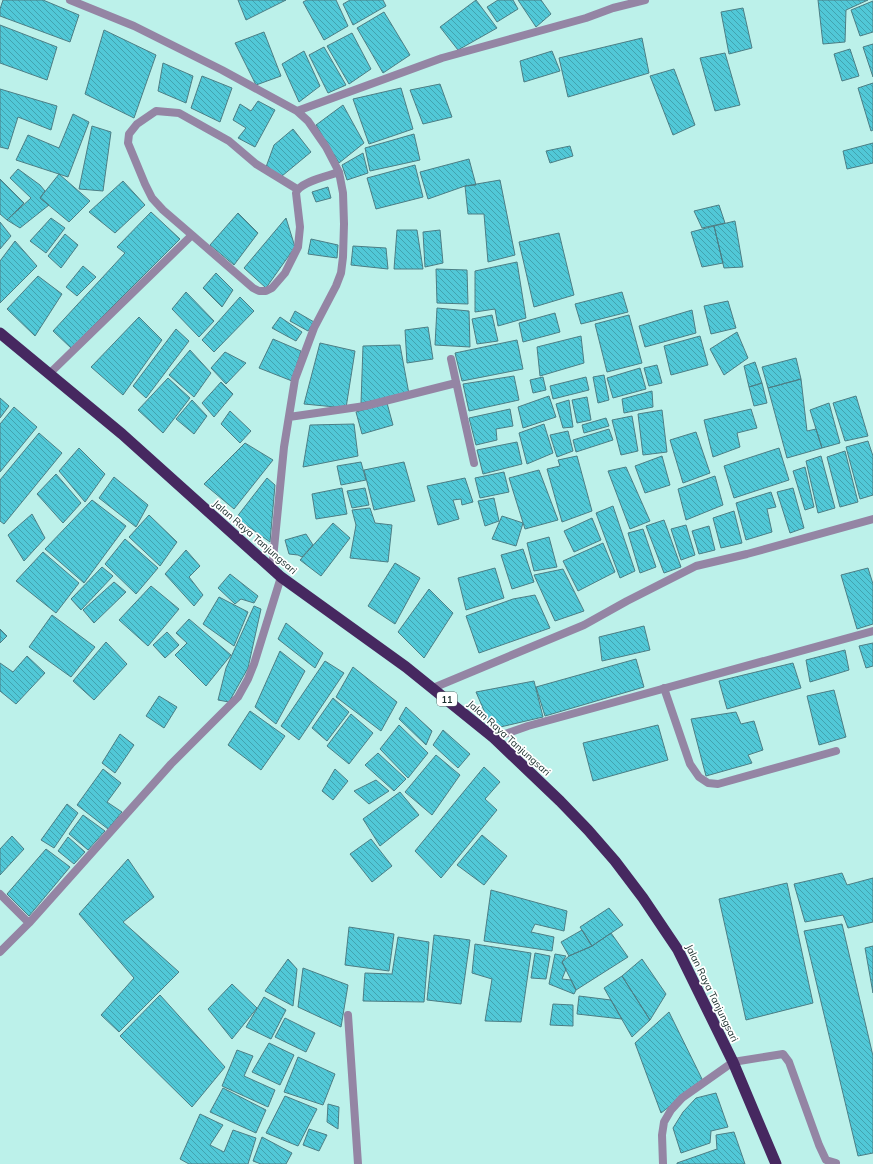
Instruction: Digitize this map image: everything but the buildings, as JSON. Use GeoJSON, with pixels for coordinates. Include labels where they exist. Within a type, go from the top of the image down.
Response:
{"type":"FeatureCollection","features":[{"type":"Feature","properties":{"kind":"highway","name":"Jalan Raya Tanjungsari"},"geometry":{"type":"LineString","coordinates":[[0,333],[122,434],[281,577],[433,688],[494,738],[588,830],[615,861],[643,898],[678,950],[733,1062],[776,1164]]}},
{"type":"Feature","properties":{"kind":"street"},"geometry":{"type":"LineString","coordinates":[[70,0],[134,26],[222,70],[297,111],[308,121],[326,147],[339,172],[343,193],[344,224],[341,273],[336,286],[314,328],[295,379],[284,447],[272,569]]}},
{"type":"Feature","properties":{"kind":"street"},"geometry":{"type":"LineString","coordinates":[[297,111],[442,58],[586,18],[613,4],[645,0]]}},
{"type":"Feature","properties":{"kind":"street"},"geometry":{"type":"LineString","coordinates":[[297,189],[256,164],[230,141],[180,114],[156,111],[137,124],[129,134],[128,143],[152,198],[163,210],[253,288],[259,291],[266,291],[272,288],[285,273],[298,247],[300,227],[296,193],[297,189],[304,184],[339,172]]}},
{"type":"Feature","properties":{"kind":"street"},"geometry":{"type":"LineString","coordinates":[[49,374],[192,235]]}},
{"type":"Feature","properties":{"kind":"street"},"geometry":{"type":"LineString","coordinates":[[451,359],[474,463]]}},
{"type":"Feature","properties":{"kind":"street"},"geometry":{"type":"LineString","coordinates":[[289,417],[365,406],[456,383]]}},
{"type":"Feature","properties":{"kind":"street"},"geometry":{"type":"LineString","coordinates":[[433,688],[584,625],[696,566],[747,554],[873,519]]}},
{"type":"Feature","properties":{"kind":"street"},"geometry":{"type":"LineString","coordinates":[[0,952],[29,923],[171,764],[238,696],[252,669],[281,577]]}},
{"type":"Feature","properties":{"kind":"street"},"geometry":{"type":"LineString","coordinates":[[494,738],[528,726],[873,630]]}},
{"type":"Feature","properties":{"kind":"street"},"geometry":{"type":"LineString","coordinates":[[664,688],[690,764],[699,777],[708,783],[718,784],[836,751]]}},
{"type":"Feature","properties":{"kind":"street"},"geometry":{"type":"LineString","coordinates":[[0,894],[29,923]]}},
{"type":"Feature","properties":{"kind":"street"},"geometry":{"type":"LineString","coordinates":[[348,1015],[358,1164]]}},
{"type":"Feature","properties":{"kind":"street"},"geometry":{"type":"LineString","coordinates":[[663,1164],[662,1136],[664,1122],[671,1110],[682,1098],[733,1062],[783,1054],[789,1062],[813,1132],[821,1150],[826,1160],[836,1163]]}}]}
